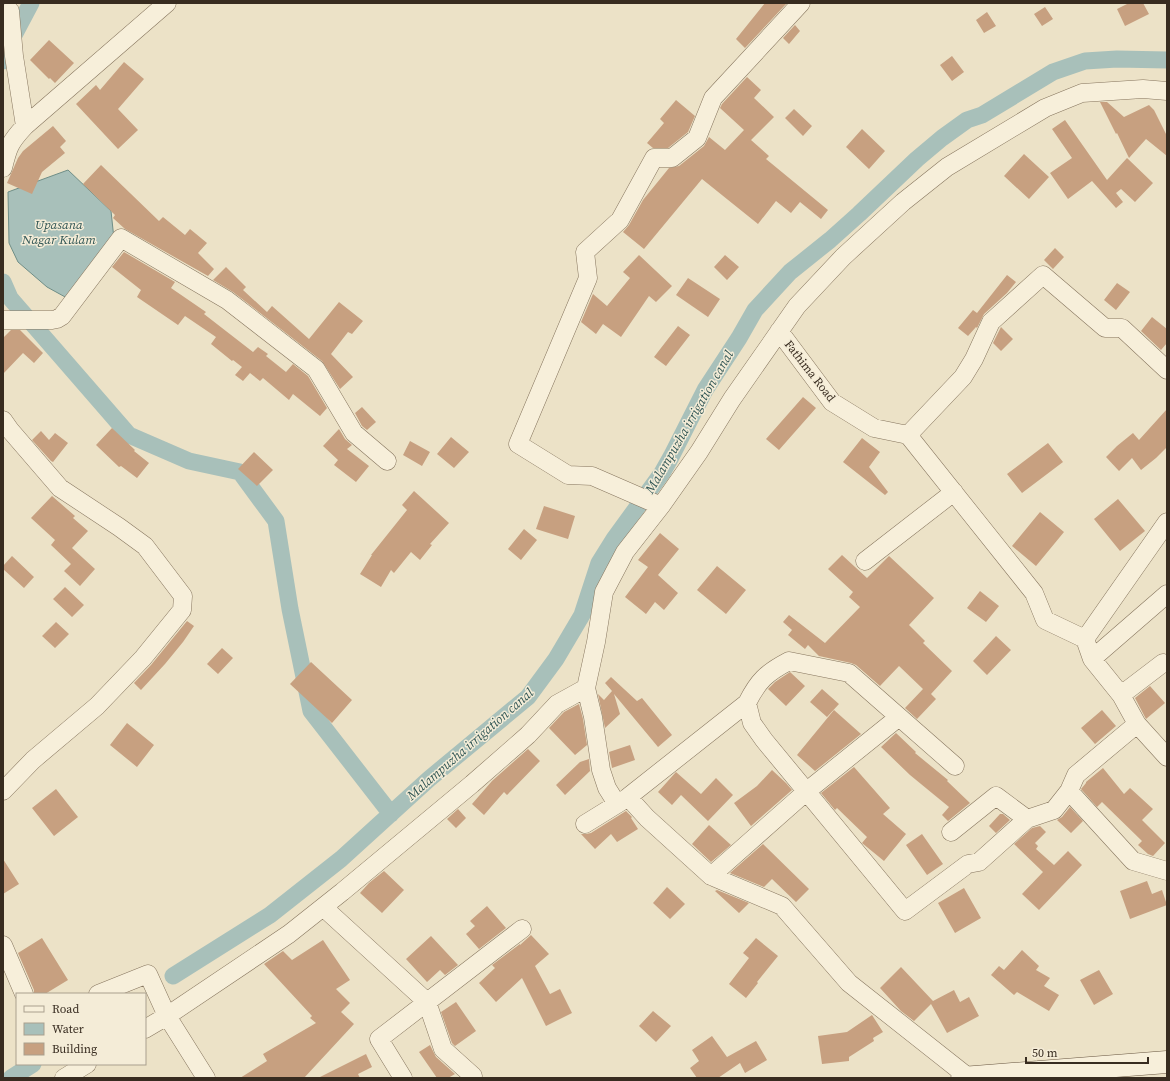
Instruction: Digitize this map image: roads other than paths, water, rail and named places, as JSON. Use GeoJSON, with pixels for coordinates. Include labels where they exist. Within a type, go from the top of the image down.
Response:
{"type":"FeatureCollection","features":[{"type":"Feature","properties":{"kind":"main road"},"geometry":{"type":"LineString","coordinates":[[965,1077],[1167,1062]]}},
{"type":"Feature","properties":{"kind":"street"},"geometry":{"type":"LineString","coordinates":[[3,168],[7,150],[11,142],[25,126],[167,3]]}},
{"type":"Feature","properties":{"kind":"street"},"geometry":{"type":"LineString","coordinates":[[653,503],[592,476],[568,475],[518,444],[588,278],[585,252],[620,220],[654,158],[672,158],[697,138],[713,98],[801,3]]}},
{"type":"Feature","properties":{"kind":"street"},"geometry":{"type":"LineString","coordinates":[[10,11],[14,56],[25,126]]}},
{"type":"Feature","properties":{"kind":"street"},"geometry":{"type":"LineString","coordinates":[[965,1077],[850,983],[782,906],[710,876],[647,818],[622,801],[607,788],[601,770],[593,717],[586,688],[596,642],[604,592],[653,503],[699,452],[732,399],[797,306],[843,257],[903,202],[947,167],[1045,108],[1082,93],[1143,89],[1167,91]]}},
{"type":"Feature","properties":{"kind":"street"},"geometry":{"type":"LineString","coordinates":[[3,320],[52,320],[62,316],[121,238],[227,300],[316,369],[354,433],[386,461]]}},
{"type":"Feature","properties":{"kind":"street"},"geometry":{"type":"LineString","coordinates":[[1167,370],[1122,328],[1105,328],[1042,274],[991,322],[974,359],[963,378],[908,435],[1034,593],[1045,620],[1085,638],[1092,658],[1120,695],[1137,724],[1167,757]]}},
{"type":"Feature","properties":{"kind":"street","name":"Fathima Road"},"geometry":{"type":"LineString","coordinates":[[779,331],[832,402],[874,428],[908,435]]}},
{"type":"Feature","properties":{"kind":"street"},"geometry":{"type":"LineString","coordinates":[[3,420],[60,488],[119,526],[145,546],[183,596],[182,610],[143,658],[97,706],[33,760],[3,791]]}},
{"type":"Feature","properties":{"kind":"street"},"geometry":{"type":"LineString","coordinates":[[864,562],[954,492]]}},
{"type":"Feature","properties":{"kind":"street"},"geometry":{"type":"LineString","coordinates":[[1085,638],[1167,522]]}},
{"type":"Feature","properties":{"kind":"street"},"geometry":{"type":"LineString","coordinates":[[1092,658],[1167,594]]}},
{"type":"Feature","properties":{"kind":"street"},"geometry":{"type":"LineString","coordinates":[[585,824],[622,801],[747,703],[755,687],[767,674],[789,661],[849,673],[955,766]]}},
{"type":"Feature","properties":{"kind":"street"},"geometry":{"type":"LineString","coordinates":[[1120,695],[1163,663]]}},
{"type":"Feature","properties":{"kind":"street"},"geometry":{"type":"LineString","coordinates":[[146,1028],[167,1016],[289,934],[472,784],[528,735],[557,704],[586,688]]}},
{"type":"Feature","properties":{"kind":"street"},"geometry":{"type":"LineString","coordinates":[[747,703],[752,723],[764,740],[905,911],[968,864],[980,862],[1027,819],[1054,810],[1069,791],[1076,775],[1137,724]]}},
{"type":"Feature","properties":{"kind":"street"},"geometry":{"type":"LineString","coordinates":[[710,876],[807,791],[899,717]]}},
{"type":"Feature","properties":{"kind":"street"},"geometry":{"type":"LineString","coordinates":[[1069,791],[1133,861],[1167,871]]}},
{"type":"Feature","properties":{"kind":"street"},"geometry":{"type":"LineString","coordinates":[[951,832],[996,796],[1027,819]]}},
{"type":"Feature","properties":{"kind":"street"},"geometry":{"type":"LineString","coordinates":[[323,907],[427,1002],[444,1049],[473,1076]]}},
{"type":"Feature","properties":{"kind":"street"},"geometry":{"type":"LineString","coordinates":[[403,1078],[379,1039],[522,929]]}},
{"type":"Feature","properties":{"kind":"street"},"geometry":{"type":"LineString","coordinates":[[3,945],[24,993]]}},
{"type":"Feature","properties":{"kind":"street"},"geometry":{"type":"LineString","coordinates":[[100,993],[148,974],[167,1016],[206,1078]]}},
{"type":"Feature","properties":{"kind":"street"},"geometry":{"type":"LineString","coordinates":[[64,1078],[85,1065]]}},
{"type":"Feature","properties":{"kind":"water","name":"Upasana Nagar Kulam"},"geometry":{"type":"Polygon","coordinates":[[[68,170],[111,211],[114,239],[67,298],[47,287],[18,262],[9,243],[8,192],[68,170]]]}},
{"type":"Feature","properties":{"kind":"waterway"},"geometry":{"type":"LineString","coordinates":[[3,61],[4,54],[31,3]]}},
{"type":"Feature","properties":{"kind":"waterway","name":"Malampuzha irrigation canal"},"geometry":{"type":"LineString","coordinates":[[173,976],[270,915],[341,859],[429,779],[528,697],[556,659],[582,615],[599,563],[614,539],[662,473],[705,390],[739,338],[755,310],[790,272],[830,240],[917,159],[967,120],[982,115],[1053,72],[1085,61],[1117,59],[1167,60]]}},
{"type":"Feature","properties":{"kind":"waterway"},"geometry":{"type":"LineString","coordinates":[[3,282],[10,298],[129,435],[189,461],[240,472],[276,521],[290,609],[311,711],[391,814]]}},
{"type":"Feature","properties":{"kind":"waterway","name":"Malampuzha irrigation canal"},"geometry":{"type":"LineString","coordinates":[[11,1078],[31,1065]]}}]}
